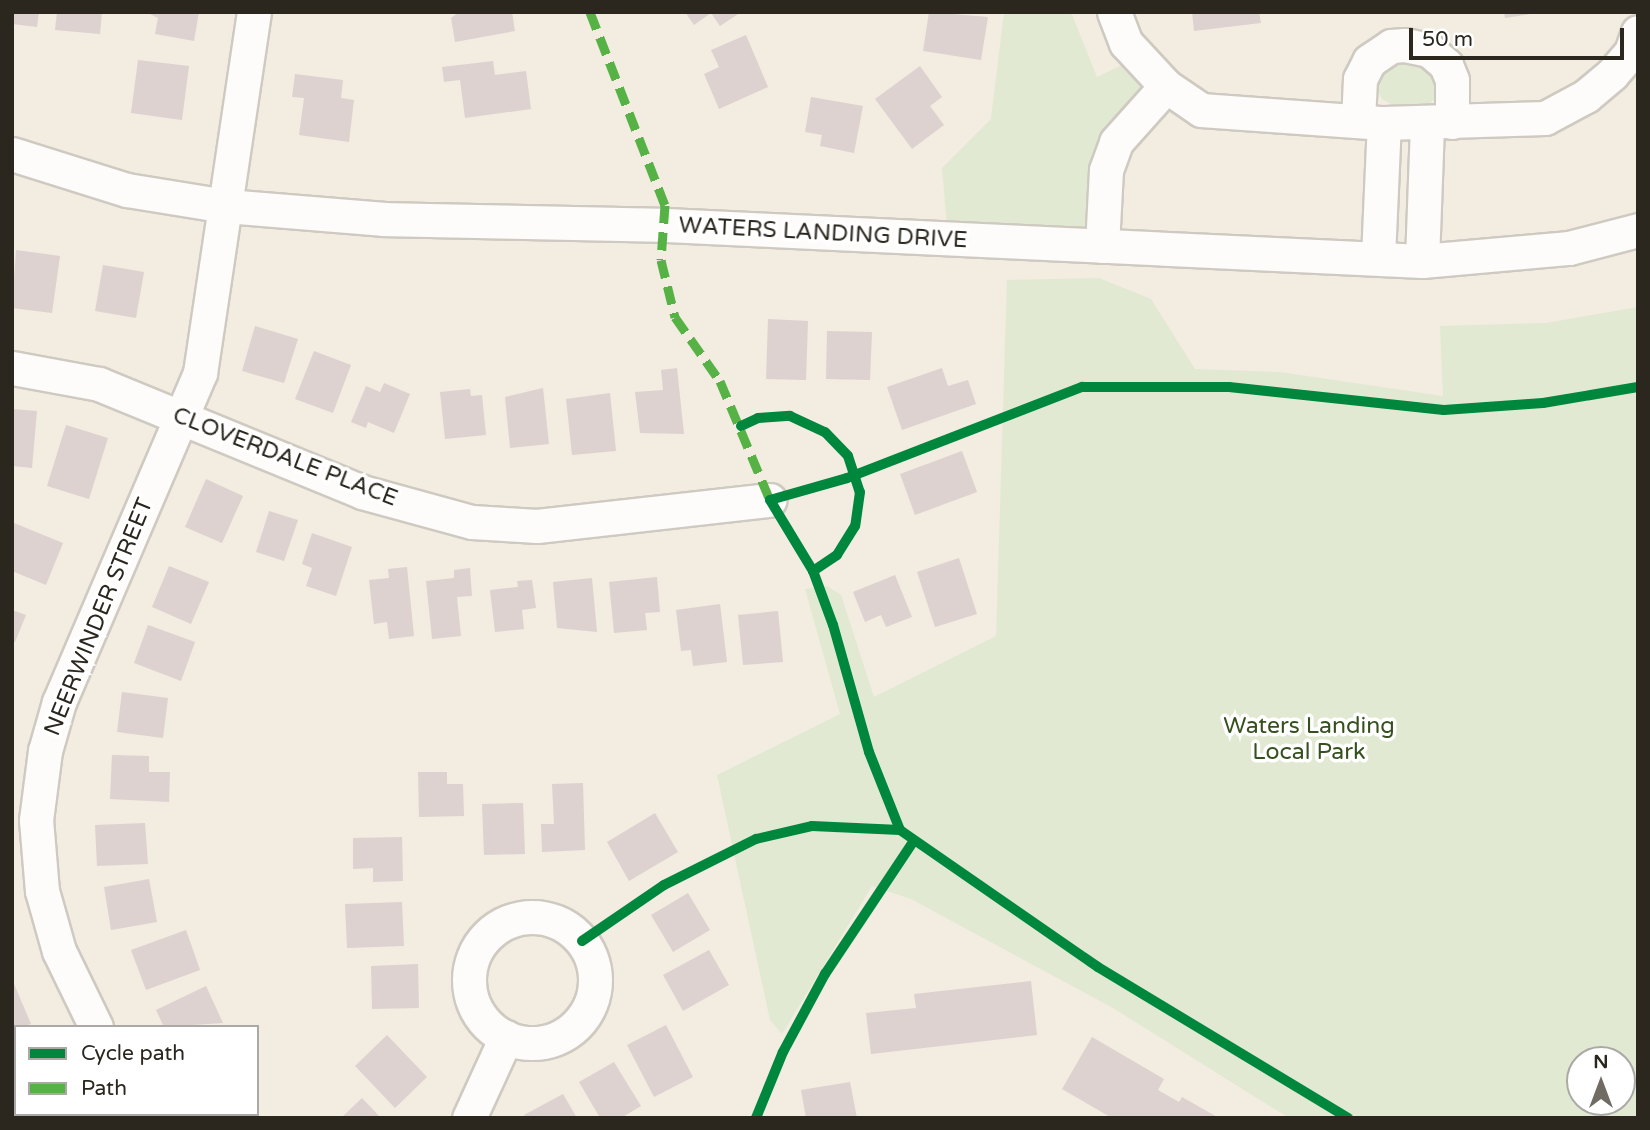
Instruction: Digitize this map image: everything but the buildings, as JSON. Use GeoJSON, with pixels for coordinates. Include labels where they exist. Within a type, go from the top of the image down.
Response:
{"type":"FeatureCollection","features":[{"type":"Feature","properties":{"kind":"street","name":"NEERWINDER STREET"},"geometry":{"type":"LineString","coordinates":[[95,1025],[59,951],[24,820],[59,702],[201,373],[254,12]]}},
{"type":"Feature","properties":{"kind":"street"},"geometry":{"type":"LineString","coordinates":[[1114,12],[1126,43],[1167,86],[1201,110],[1371,122],[1440,123],[1545,118],[1586,96],[1612,74],[1631,51],[1638,32]]}},
{"type":"Feature","properties":{"kind":"street"},"geometry":{"type":"LineString","coordinates":[[1378,258],[1371,122],[1360,79],[1369,61],[1391,46],[1405,45],[1429,50],[1446,65],[1452,80],[1440,123],[1422,261]]}},
{"type":"Feature","properties":{"kind":"street"},"geometry":{"type":"LineString","coordinates":[[1102,246],[1106,170],[1116,142],[1167,86]]}},
{"type":"Feature","properties":{"kind":"street","name":"WATERS LANDING DRIVE"},"geometry":{"type":"LineString","coordinates":[[12,154],[127,190],[226,206],[384,219],[666,225],[1422,261],[1569,248],[1638,230]]}},
{"type":"Feature","properties":{"kind":"street","name":"CLOVERDALE PLACE"},"geometry":{"type":"LineString","coordinates":[[12,368],[99,384],[362,492],[472,523],[537,526],[770,500]]}},
{"type":"Feature","properties":{"kind":"street"},"geometry":{"type":"LineString","coordinates":[[469,1118],[506,1037]]}},
{"type":"Feature","properties":{"kind":"green space"},"geometry":{"type":"Polygon","coordinates":[[[1004,12],[1071,12],[1097,77],[1139,57],[1166,86],[1131,124],[1102,246],[948,239],[942,168],[991,119],[1004,12]]]}},
{"type":"Feature","properties":{"kind":"green space"},"geometry":{"type":"Polygon","coordinates":[[[1407,56],[1438,73],[1438,96],[1429,104],[1393,105],[1382,99],[1376,86],[1379,71],[1407,56]]]}},
{"type":"Feature","properties":{"kind":"green space","name":"Waters Landing Local Park"},"geometry":{"type":"Polygon","coordinates":[[[1099,278],[1151,299],[1195,369],[1280,372],[1443,396],[1440,326],[1546,323],[1638,307],[1638,1118],[1289,1118],[1113,1008],[911,899],[872,886],[782,1034],[770,1020],[717,775],[840,714],[805,589],[827,586],[841,595],[874,697],[996,636],[1007,280],[1099,278]]]}},
{"type":"Feature","properties":{"kind":"marked path"},"geometry":{"type":"LineString","coordinates":[[590,12],[665,205],[661,260],[675,317],[720,381],[770,500]]}},
{"type":"Feature","properties":{"kind":"cycle path"},"geometry":{"type":"LineString","coordinates":[[900,830],[869,752],[833,625],[813,571],[770,500],[847,478],[1082,387],[1229,387],[1444,410],[1543,403],[1638,387]]}},
{"type":"Feature","properties":{"kind":"cycle path"},"geometry":{"type":"LineString","coordinates":[[741,426],[758,418],[790,416],[825,432],[848,456],[860,492],[855,526],[837,555],[813,571]]}},
{"type":"Feature","properties":{"kind":"cycle path"},"geometry":{"type":"LineString","coordinates":[[582,941],[664,885],[756,839],[812,826],[900,830],[1098,967],[1348,1118]]}},
{"type":"Feature","properties":{"kind":"cycle path"},"geometry":{"type":"LineString","coordinates":[[756,1118],[783,1052],[825,974],[913,842]]}}]}
